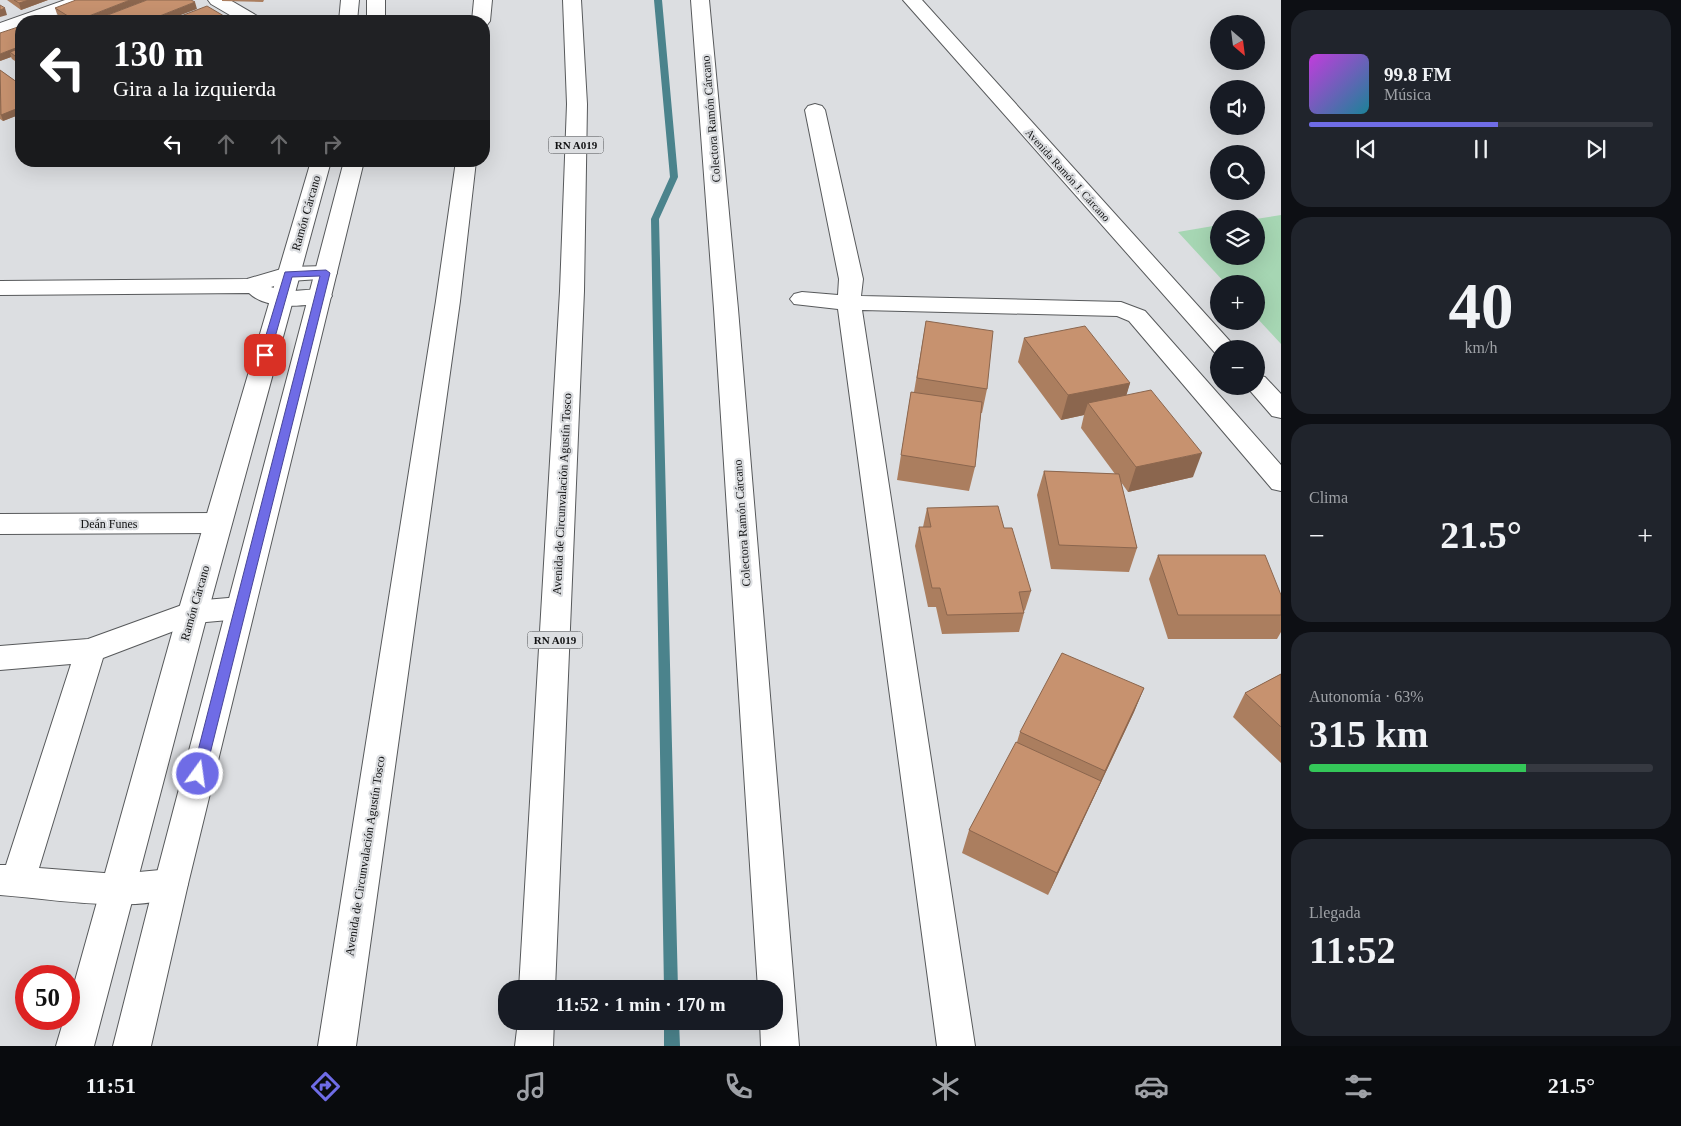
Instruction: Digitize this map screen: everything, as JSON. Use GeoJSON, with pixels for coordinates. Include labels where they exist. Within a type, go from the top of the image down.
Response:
{"type":"FeatureCollection","features":[{"type":"Feature","properties":{"kind":"main road"},"geometry":{"type":"LineString","coordinates":[[54,15],[82,0]]}},
{"type":"Feature","properties":{"kind":"main road"},"geometry":{"type":"LineString","coordinates":[[217,0],[243,15]]}},
{"type":"Feature","properties":{"kind":"main road"},"geometry":{"type":"LineString","coordinates":[[349,15],[350,0]]}},
{"type":"Feature","properties":{"kind":"main road"},"geometry":{"type":"LineString","coordinates":[[376,0],[376,15]]}},
{"type":"Feature","properties":{"kind":"main road"},"geometry":{"type":"LineString","coordinates":[[482,15],[483,0]]}},
{"type":"Feature","properties":{"kind":"main road","name":"Avenida de Circunvalación Agustín Tosco"},"geometry":{"type":"LineString","coordinates":[[537,980],[572,290],[576,104],[572,0]]}},
{"type":"Feature","properties":{"kind":"main road","name":"Colectora Ramón Cárcano"},"geometry":{"type":"LineString","coordinates":[[700,0],[726,309],[780,1046]]}},
{"type":"Feature","properties":{"kind":"main road","name":"Avenida Ramón J. Cárcano"},"geometry":{"type":"LineString","coordinates":[[912,0],[1217,340]]}},
{"type":"Feature","properties":{"kind":"main road"},"geometry":{"type":"LineString","coordinates":[[0,29],[15,24]]}},
{"type":"Feature","properties":{"kind":"main road"},"geometry":{"type":"LineString","coordinates":[[815,110],[851,279],[849,303],[956,1046]]}},
{"type":"Feature","properties":{"kind":"main road","name":"Ramón Cárcano"},"geometry":{"type":"LineString","coordinates":[[75,1046],[193,612],[319,167]]}},
{"type":"Feature","properties":{"kind":"main road"},"geometry":{"type":"LineString","coordinates":[[132,1046],[170,884],[352,167]]}},
{"type":"Feature","properties":{"kind":"main road","name":"Avenida de Circunvalación Agustín Tosco"},"geometry":{"type":"LineString","coordinates":[[337,1046],[448,301],[465,167]]}},
{"type":"Feature","properties":{"kind":"main road"},"geometry":{"type":"LineString","coordinates":[[0,288],[248,286],[288,274],[323,285]]}},
{"type":"Feature","properties":{"kind":"main road"},"geometry":{"type":"LineString","coordinates":[[248,286],[281,299],[323,285]]}},
{"type":"Feature","properties":{"kind":"main road"},"geometry":{"type":"LineString","coordinates":[[802,299],[849,303],[1121,309],[1137,316],[1281,482]]}},
{"type":"Feature","properties":{"kind":"main road"},"geometry":{"type":"LineString","coordinates":[[1265,393],[1281,410]]}},
{"type":"Feature","properties":{"kind":"main road","name":"Deán Funes"},"geometry":{"type":"LineString","coordinates":[[0,524],[218,523]]}},
{"type":"Feature","properties":{"kind":"main road"},"geometry":{"type":"LineString","coordinates":[[0,658],[90,651],[193,612],[240,608]]}},
{"type":"Feature","properties":{"kind":"main road"},"geometry":{"type":"LineString","coordinates":[[90,651],[9,880],[117,889],[170,884]]}},
{"type":"Feature","properties":{"kind":"main road"},"geometry":{"type":"LineString","coordinates":[[534,1046],[535,1030]]}},
{"type":"Feature","properties":{"kind":"green space"},"geometry":{"type":"Polygon","coordinates":[[[1281,215],[1281,344],[1265,327],[1265,275],[1218,275],[1178,232],[1210,227],[1210,265],[1265,265],[1265,218],[1281,215]]]}},
{"type":"Feature","properties":{"kind":"building"},"geometry":{"type":"Polygon","coordinates":[[[14,0],[29,0],[19,3],[14,0]]]}},
{"type":"Feature","properties":{"kind":"building"},"geometry":{"type":"Polygon","coordinates":[[[76,0],[130,0],[91,15],[66,15],[55,8],[76,0]]]}},
{"type":"Feature","properties":{"kind":"building"},"geometry":{"type":"Polygon","coordinates":[[[147,0],[191,0],[195,2],[162,15],[108,15],[147,0]]]}},
{"type":"Feature","properties":{"kind":"building"},"geometry":{"type":"Polygon","coordinates":[[[207,6],[222,15],[184,15],[207,6]]]}},
{"type":"Feature","properties":{"kind":"building"},"geometry":{"type":"Polygon","coordinates":[[[15,28],[15,48],[0,54],[0,33],[15,28]]]}},
{"type":"Feature","properties":{"kind":"building"},"geometry":{"type":"Polygon","coordinates":[[[0,70],[15,81],[15,109],[1,115],[0,70]]]}},
{"type":"Feature","properties":{"kind":"building"},"geometry":{"type":"Polygon","coordinates":[[[926,321],[993,331],[987,389],[917,378],[926,321]]]}},
{"type":"Feature","properties":{"kind":"building"},"geometry":{"type":"Polygon","coordinates":[[[1085,326],[1130,383],[1068,395],[1024,338],[1085,326]]]}},
{"type":"Feature","properties":{"kind":"building"},"geometry":{"type":"Polygon","coordinates":[[[1151,390],[1202,453],[1136,467],[1088,403],[1151,390]]]}},
{"type":"Feature","properties":{"kind":"building"},"geometry":{"type":"Polygon","coordinates":[[[911,392],[982,402],[975,467],[901,455],[911,392]]]}},
{"type":"Feature","properties":{"kind":"building"},"geometry":{"type":"Polygon","coordinates":[[[1044,471],[1119,474],[1137,548],[1059,545],[1044,471]]]}},
{"type":"Feature","properties":{"kind":"building"},"geometry":{"type":"Polygon","coordinates":[[[998,506],[1004,528],[1012,528],[1031,591],[1019,592],[1024,613],[947,615],[940,588],[932,588],[919,527],[931,527],[927,508],[998,506]]]}},
{"type":"Feature","properties":{"kind":"building"},"geometry":{"type":"Polygon","coordinates":[[[1158,555],[1265,555],[1281,595],[1281,615],[1178,615],[1158,555]]]}},
{"type":"Feature","properties":{"kind":"building"},"geometry":{"type":"Polygon","coordinates":[[[1062,653],[1144,688],[1105,771],[1020,732],[1062,653]]]}},
{"type":"Feature","properties":{"kind":"building"},"geometry":{"type":"Polygon","coordinates":[[[1281,674],[1281,727],[1245,693],[1281,674]]]}},
{"type":"Feature","properties":{"kind":"building"},"geometry":{"type":"Polygon","coordinates":[[[1016,742],[1101,781],[1057,873],[969,830],[1016,742]]]}},
{"type":"Feature","properties":{"kind":"waterway"},"geometry":{"type":"LineString","coordinates":[[658,0],[674,177],[655,219],[671,980]]}},
{"type":"Feature","properties":{"kind":"waterway"},"geometry":{"type":"LineString","coordinates":[[671,1030],[672,1046]]}},
{"type":"Feature","properties":{"kind":"route"},"geometry":{"type":"LineString","coordinates":[[198,774],[326,273],[288,274],[265,355]]}}]}
